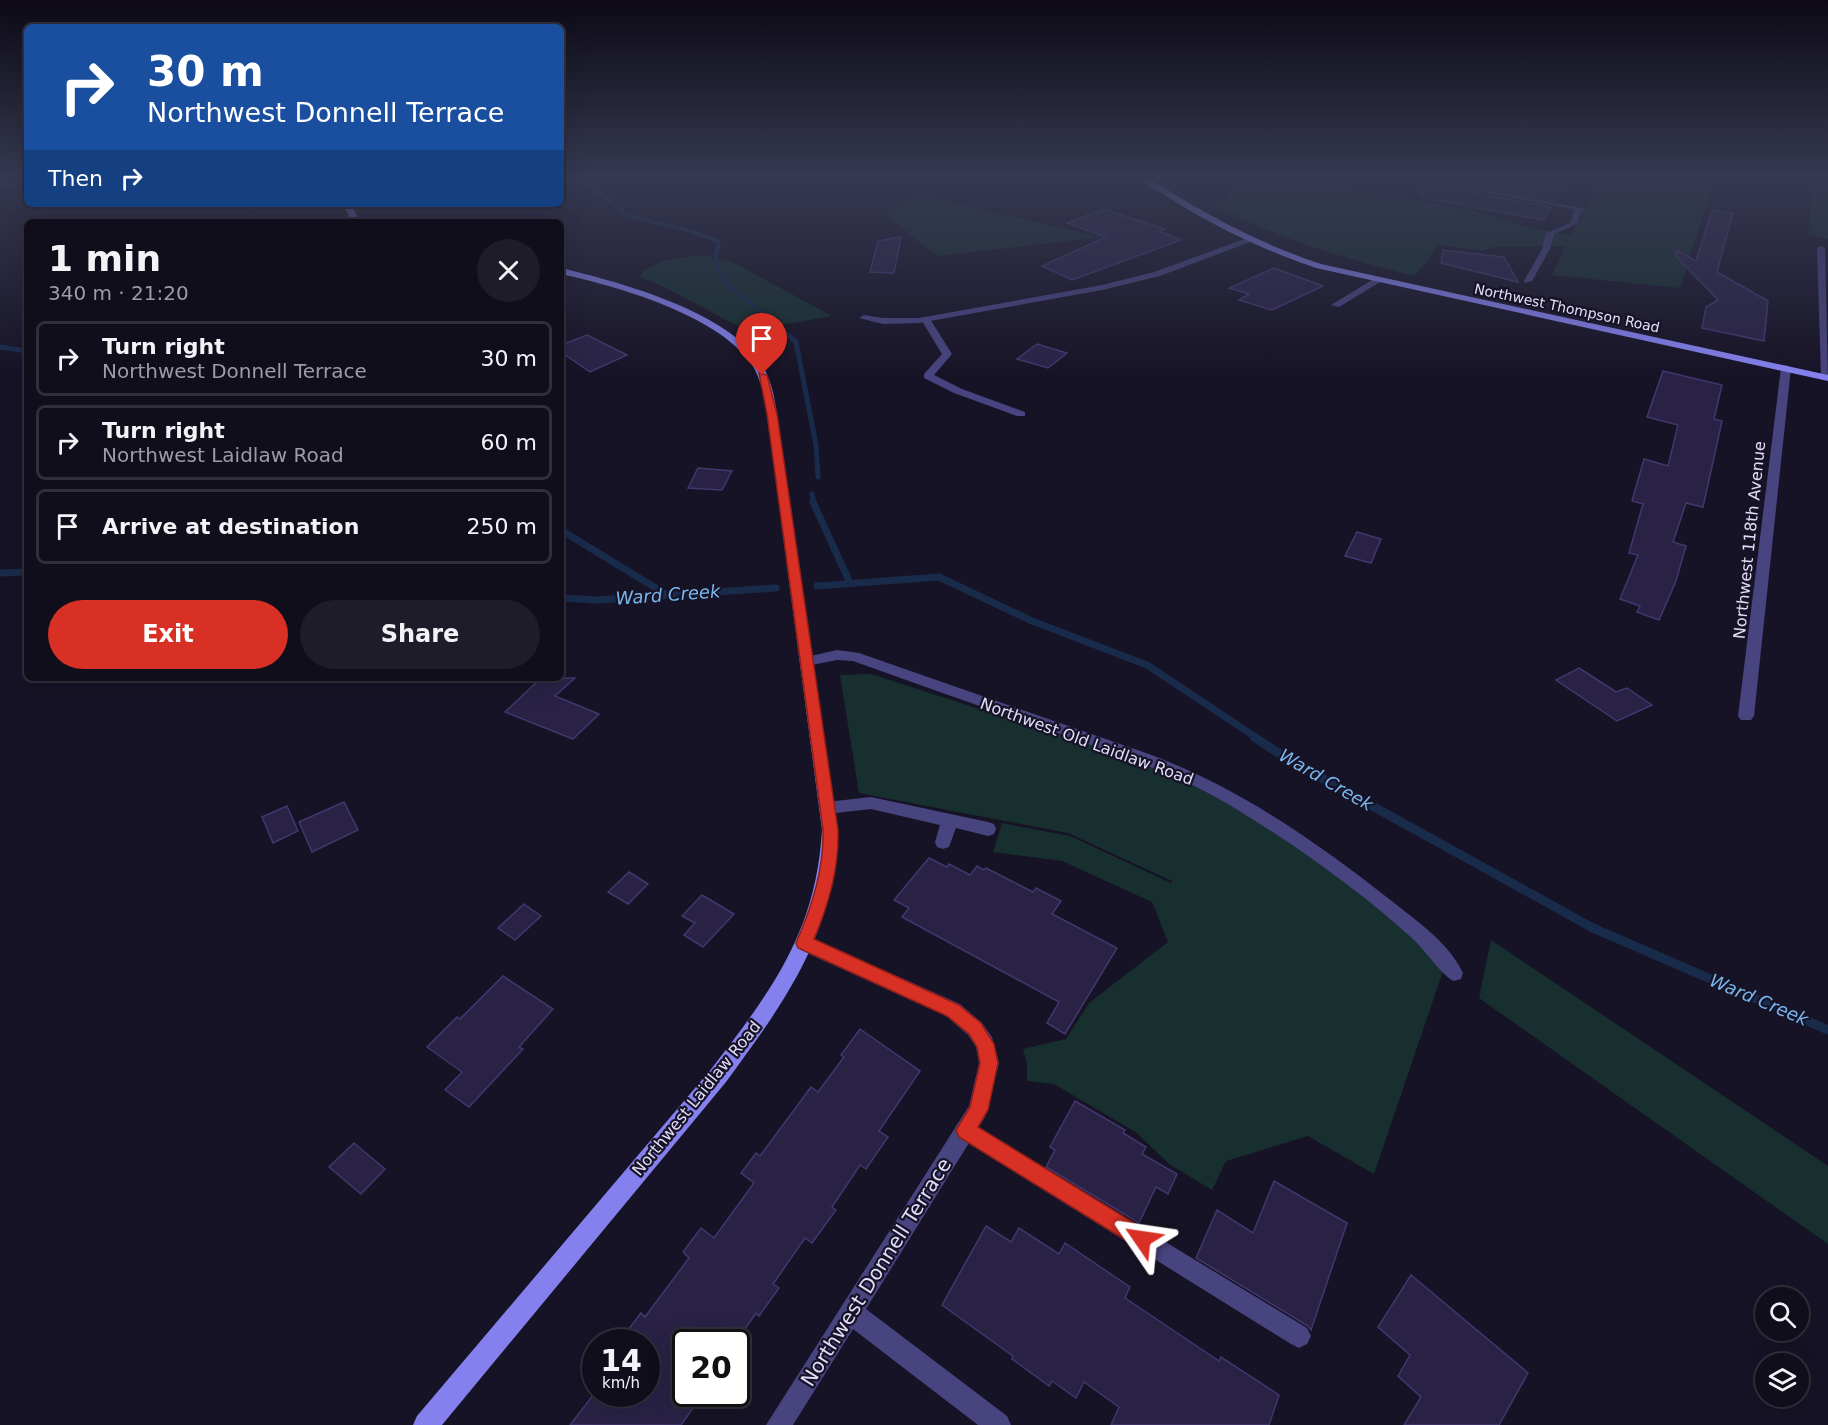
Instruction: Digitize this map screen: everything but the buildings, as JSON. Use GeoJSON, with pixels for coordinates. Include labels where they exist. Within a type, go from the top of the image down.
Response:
{"type":"FeatureCollection","features":[{"type":"Feature","properties":{"kind":"street"},"geometry":{"type":"LineString","coordinates":[[864,318],[897,322],[927,321],[1000,304],[1144,278],[1238,244]]}},
{"type":"Feature","properties":{"kind":"street","name":"Northwest Thompson Road"},"geometry":{"type":"LineString","coordinates":[[1256,244],[1309,263],[1377,280],[1827,377]]}},
{"type":"Feature","properties":{"kind":"street"},"geometry":{"type":"LineString","coordinates":[[1528,281],[1547,244]]}},
{"type":"Feature","properties":{"kind":"street"},"geometry":{"type":"LineString","coordinates":[[1821,248],[1827,377]]}},
{"type":"Feature","properties":{"kind":"street","name":"Northwest Laidlaw Road"},"geometry":{"type":"LineString","coordinates":[[426,1425],[719,1075],[785,982],[818,910],[831,853],[827,808],[772,414],[766,384],[758,366],[736,343],[669,304],[625,286],[564,272]]}},
{"type":"Feature","properties":{"kind":"street"},"geometry":{"type":"LineString","coordinates":[[1336,305],[1377,280]]}},
{"type":"Feature","properties":{"kind":"street"},"geometry":{"type":"LineString","coordinates":[[927,321],[947,354],[928,376],[958,391],[1021,414]]}},
{"type":"Feature","properties":{"kind":"street","name":"Northwest 118th Avenue"},"geometry":{"type":"LineString","coordinates":[[1746,716],[1786,368]]}},
{"type":"Feature","properties":{"kind":"street","name":"Northwest Old Laidlaw Road"},"geometry":{"type":"LineString","coordinates":[[807,661],[837,655],[854,656],[1140,757],[1205,785],[1294,838],[1371,895],[1420,934],[1454,973]]}},
{"type":"Feature","properties":{"kind":"street"},"geometry":{"type":"LineString","coordinates":[[827,808],[871,803],[988,829]]}},
{"type":"Feature","properties":{"kind":"street"},"geometry":{"type":"LineString","coordinates":[[943,842],[950,821]]}},
{"type":"Feature","properties":{"kind":"street","name":"Northwest Donnell Terrace"},"geometry":{"type":"LineString","coordinates":[[779,1425],[978,1110],[989,1063],[985,1044],[975,1029],[953,1010],[804,943]]}},
{"type":"Feature","properties":{"kind":"street"},"geometry":{"type":"LineString","coordinates":[[965,1130],[1299,1336]]}},
{"type":"Feature","properties":{"kind":"street"},"geometry":{"type":"LineString","coordinates":[[851,1312],[998,1425]]}},
{"type":"Feature","properties":{"kind":"green space"},"geometry":{"type":"Polygon","coordinates":[[[922,244],[1046,244],[937,256],[922,244]]]}},
{"type":"Feature","properties":{"kind":"green space"},"geometry":{"type":"Polygon","coordinates":[[[1304,244],[1694,244],[1680,288],[1552,275],[1565,247],[1492,247],[1483,251],[1439,245],[1415,276],[1304,244]]]}},
{"type":"Feature","properties":{"kind":"green space"},"geometry":{"type":"Polygon","coordinates":[[[707,256],[731,261],[832,316],[747,331],[640,275],[662,262],[707,256]]]}},
{"type":"Feature","properties":{"kind":"green space"},"geometry":{"type":"Polygon","coordinates":[[[871,674],[1118,754],[1173,775],[1228,803],[1310,855],[1417,939],[1443,971],[1374,1174],[1308,1136],[1226,1161],[1212,1190],[1169,1164],[1137,1133],[1054,1084],[1027,1081],[1027,1064],[1023,1049],[1066,1039],[1089,1003],[1168,942],[1152,902],[1062,861],[993,852],[1002,823],[1070,836],[1171,883],[1172,881],[1068,833],[859,793],[840,675],[871,674]]]}},
{"type":"Feature","properties":{"kind":"green space"},"geometry":{"type":"Polygon","coordinates":[[[1491,940],[1828,1166],[1828,1244],[1479,998],[1491,940]]]}},
{"type":"Feature","properties":{"kind":"waterway"},"geometry":{"type":"LineString","coordinates":[[719,244],[716,261],[724,279],[771,320]]}},
{"type":"Feature","properties":{"kind":"waterway"},"geometry":{"type":"LineString","coordinates":[[769,319],[796,342],[816,445],[818,477]]}},
{"type":"Feature","properties":{"kind":"waterway"},"geometry":{"type":"LineString","coordinates":[[0,347],[24,351]]}},
{"type":"Feature","properties":{"kind":"waterway"},"geometry":{"type":"LineString","coordinates":[[812,494],[814,503]]}},
{"type":"Feature","properties":{"kind":"waterway"},"geometry":{"type":"LineString","coordinates":[[813,502],[850,583]]}},
{"type":"Feature","properties":{"kind":"waterway"},"geometry":{"type":"LineString","coordinates":[[564,532],[667,595]]}},
{"type":"Feature","properties":{"kind":"waterway","name":"Ward Creek"},"geometry":{"type":"LineString","coordinates":[[0,573],[24,572]]}},
{"type":"Feature","properties":{"kind":"waterway","name":"Ward Creek"},"geometry":{"type":"LineString","coordinates":[[817,586],[939,577],[1032,621],[1147,665],[1257,738]]}},
{"type":"Feature","properties":{"kind":"waterway","name":"Ward Creek"},"geometry":{"type":"LineString","coordinates":[[564,598],[598,600],[776,588]]}},
{"type":"Feature","properties":{"kind":"waterway","name":"Ward Creek"},"geometry":{"type":"LineString","coordinates":[[1254,737],[1289,760],[1593,928],[1828,1030]]}},
{"type":"Feature","properties":{"kind":"route"},"geometry":{"type":"LineString","coordinates":[[762,375],[772,414],[830,830],[831,853],[827,875],[818,910],[804,943],[953,1010],[975,1029],[985,1044],[989,1063],[978,1110],[965,1130],[1142,1239]]}}]}
